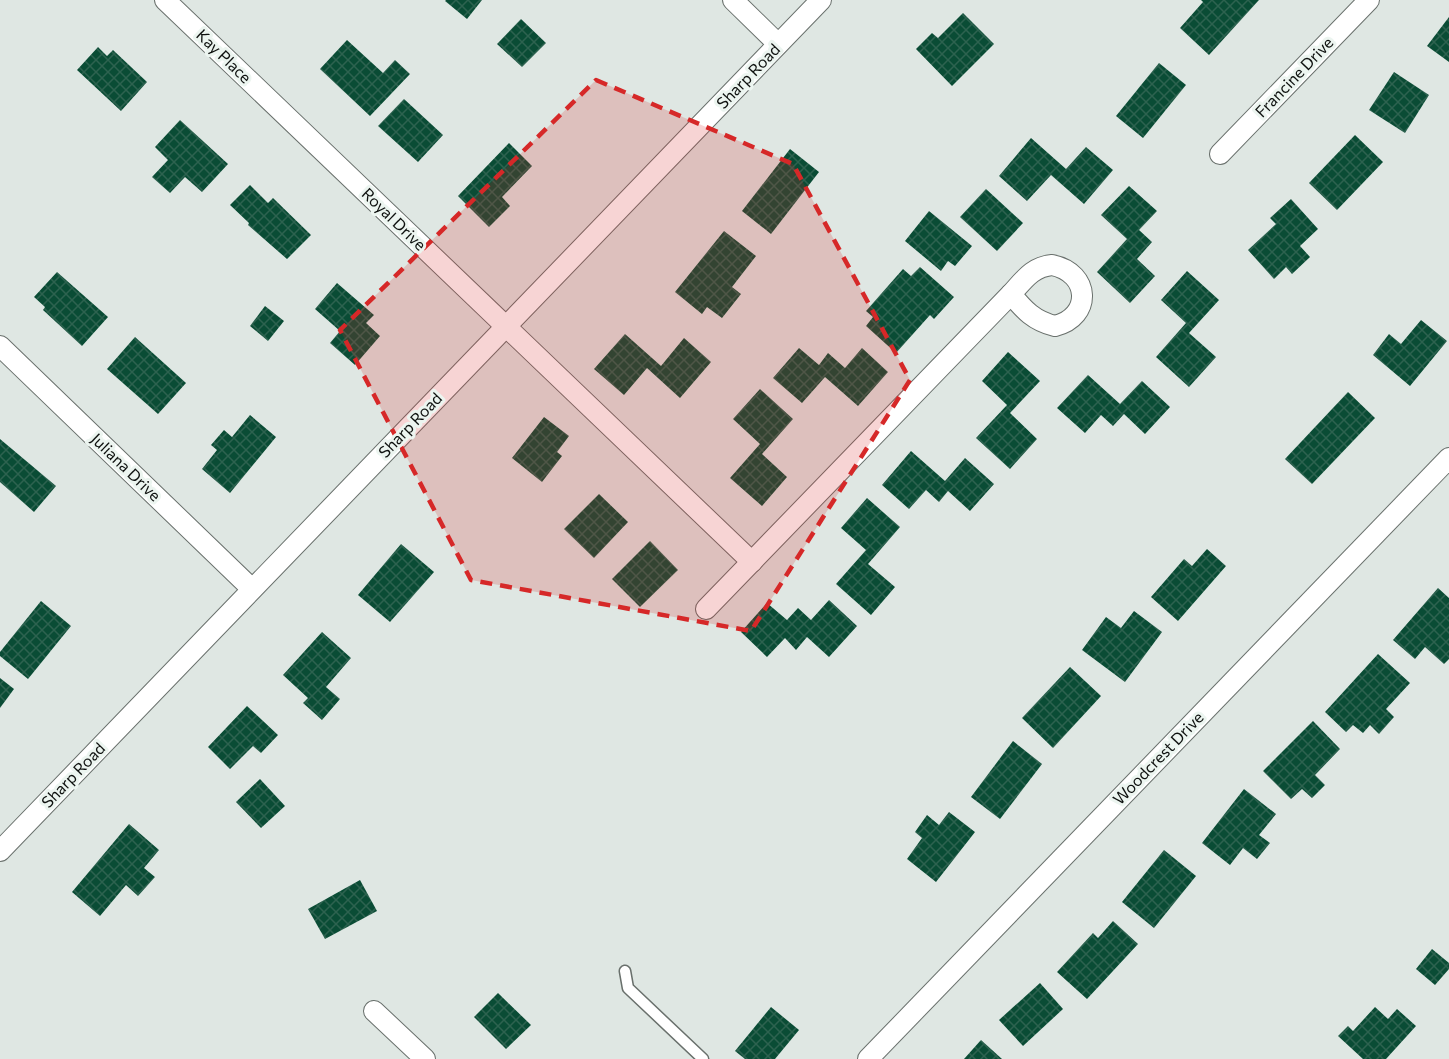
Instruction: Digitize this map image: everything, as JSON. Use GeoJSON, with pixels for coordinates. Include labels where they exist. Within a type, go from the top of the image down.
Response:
{"type":"FeatureCollection","features":[{"type":"Feature","properties":{"kind":"street","name":"Kay Place"},"geometry":{"type":"LineString","coordinates":[[165,0],[282,112]]}},
{"type":"Feature","properties":{"kind":"street"},"geometry":{"type":"LineString","coordinates":[[733,0],[778,44]]}},
{"type":"Feature","properties":{"kind":"street","name":"Sharp Road"},"geometry":{"type":"LineString","coordinates":[[0,851],[821,0]]}},
{"type":"Feature","properties":{"kind":"street","name":"Francine Drive"},"geometry":{"type":"LineString","coordinates":[[1220,154],[1369,0]]}},
{"type":"Feature","properties":{"kind":"street","name":"Royal Drive"},"geometry":{"type":"LineString","coordinates":[[282,112],[752,562]]}},
{"type":"Feature","properties":{"kind":"street"},"geometry":{"type":"LineString","coordinates":[[706,609],[1011,294]]}},
{"type":"Feature","properties":{"kind":"street","name":"Juliana Drive"},"geometry":{"type":"LineString","coordinates":[[0,346],[252,589]]}},
{"type":"Feature","properties":{"kind":"street","name":"Woodcrest Drive"},"geometry":{"type":"LineString","coordinates":[[868,1059],[1449,458]]}},
{"type":"Feature","properties":{"kind":"street"},"geometry":{"type":"LineString","coordinates":[[374,1011],[425,1059]]}},
{"type":"Feature","properties":{"kind":"lane"},"geometry":{"type":"LineString","coordinates":[[625,970],[628,988],[703,1059]]}},
{"type":"Feature","properties":{"kind":"highlighted area"},"geometry":{"type":"Polygon","coordinates":[[[596,80],[793,164],[910,380],[751,631],[471,580],[340,330],[596,80]]]}},
{"type":"Feature","properties":{"kind":"building"},"geometry":{"type":"Polygon","coordinates":[[[446,0],[482,0],[467,19],[446,0]]]}},
{"type":"Feature","properties":{"kind":"building"},"geometry":{"type":"Polygon","coordinates":[[[1201,0],[1259,0],[1209,55],[1180,28],[1203,2],[1201,0]]]}},
{"type":"Feature","properties":{"kind":"building"},"geometry":{"type":"Polygon","coordinates":[[[963,13],[994,44],[952,86],[916,49],[932,33],[938,38],[963,13]]]}},
{"type":"Feature","properties":{"kind":"building"},"geometry":{"type":"Polygon","coordinates":[[[1449,17],[1449,62],[1427,46],[1449,17]]]}},
{"type":"Feature","properties":{"kind":"building"},"geometry":{"type":"Polygon","coordinates":[[[521,19],[546,43],[522,67],[497,44],[521,19]]]}},
{"type":"Feature","properties":{"kind":"building"},"geometry":{"type":"Polygon","coordinates":[[[347,40],[383,73],[395,60],[410,74],[370,116],[320,69],[347,40]]]}},
{"type":"Feature","properties":{"kind":"building"},"geometry":{"type":"Polygon","coordinates":[[[98,47],[107,56],[113,50],[147,82],[121,111],[77,70],[98,47]]]}},
{"type":"Feature","properties":{"kind":"building"},"geometry":{"type":"Polygon","coordinates":[[[1159,63],[1186,85],[1143,138],[1116,116],[1159,63]]]}},
{"type":"Feature","properties":{"kind":"building"},"geometry":{"type":"Polygon","coordinates":[[[1394,72],[1429,95],[1405,133],[1369,110],[1394,72]]]}},
{"type":"Feature","properties":{"kind":"building"},"geometry":{"type":"Polygon","coordinates":[[[404,99],[443,135],[418,162],[378,126],[404,99]]]}},
{"type":"Feature","properties":{"kind":"building"},"geometry":{"type":"Polygon","coordinates":[[[180,120],[228,164],[202,192],[185,177],[170,193],[152,177],[168,160],[155,147],[180,120]]]}},
{"type":"Feature","properties":{"kind":"building"},"geometry":{"type":"Polygon","coordinates":[[[1355,135],[1383,162],[1337,210],[1309,183],[1355,135]]]}},
{"type":"Feature","properties":{"kind":"building"},"geometry":{"type":"Polygon","coordinates":[[[1031,138],[1066,169],[1086,147],[1113,170],[1084,204],[1051,175],[1027,201],[999,176],[1031,138]]]}},
{"type":"Feature","properties":{"kind":"building"},"geometry":{"type":"Polygon","coordinates":[[[509,143],[532,166],[502,197],[510,206],[489,227],[458,196],[509,143]]]}},
{"type":"Feature","properties":{"kind":"building"},"geometry":{"type":"Polygon","coordinates":[[[790,149],[819,172],[771,234],[742,211],[790,149]]]}},
{"type":"Feature","properties":{"kind":"building"},"geometry":{"type":"Polygon","coordinates":[[[250,185],[268,203],[273,198],[311,235],[287,259],[248,225],[249,223],[230,205],[250,185]]]}},
{"type":"Feature","properties":{"kind":"building"},"geometry":{"type":"Polygon","coordinates":[[[1129,186],[1157,211],[1139,230],[1152,242],[1137,259],[1155,276],[1130,303],[1097,272],[1127,239],[1101,215],[1129,186]]]}},
{"type":"Feature","properties":{"kind":"building"},"geometry":{"type":"Polygon","coordinates":[[[986,189],[1023,223],[997,251],[960,217],[986,189]]]}},
{"type":"Feature","properties":{"kind":"building"},"geometry":{"type":"Polygon","coordinates":[[[1291,199],[1318,229],[1300,246],[1310,257],[1292,274],[1286,267],[1274,279],[1248,250],[1276,224],[1270,218],[1291,199]]]}},
{"type":"Feature","properties":{"kind":"building"},"geometry":{"type":"Polygon","coordinates":[[[929,211],[972,246],[955,266],[948,261],[941,271],[905,241],[929,211]]]}},
{"type":"Feature","properties":{"kind":"building"},"geometry":{"type":"Polygon","coordinates":[[[724,231],[756,256],[732,287],[741,294],[722,318],[707,307],[702,314],[675,292],[724,231]]]}},
{"type":"Feature","properties":{"kind":"building"},"geometry":{"type":"Polygon","coordinates":[[[920,267],[954,297],[934,319],[930,315],[896,353],[866,326],[873,317],[866,311],[903,269],[911,276],[920,267]]]}},
{"type":"Feature","properties":{"kind":"building"},"geometry":{"type":"Polygon","coordinates":[[[1187,271],[1219,300],[1189,333],[1216,357],[1189,387],[1156,357],[1186,323],[1161,300],[1187,271]]]}},
{"type":"Feature","properties":{"kind":"building"},"geometry":{"type":"Polygon","coordinates":[[[57,272],[108,317],[82,346],[43,310],[45,307],[34,297],[57,272]]]}},
{"type":"Feature","properties":{"kind":"building"},"geometry":{"type":"Polygon","coordinates":[[[337,283],[374,315],[366,323],[380,336],[355,365],[330,343],[340,331],[315,309],[337,283]]]}},
{"type":"Feature","properties":{"kind":"building"},"geometry":{"type":"Polygon","coordinates":[[[265,306],[284,321],[268,341],[250,326],[265,306]]]}},
{"type":"Feature","properties":{"kind":"building"},"geometry":{"type":"Polygon","coordinates":[[[1421,320],[1447,341],[1410,386],[1373,355],[1389,334],[1401,344],[1421,320]]]}},
{"type":"Feature","properties":{"kind":"building"},"geometry":{"type":"Polygon","coordinates":[[[625,334],[661,366],[684,338],[711,362],[680,398],[647,368],[624,395],[594,369],[625,334]]]}},
{"type":"Feature","properties":{"kind":"building"},"geometry":{"type":"Polygon","coordinates":[[[135,337],[186,383],[158,414],[107,369],[135,337]]]}},
{"type":"Feature","properties":{"kind":"building"},"geometry":{"type":"Polygon","coordinates":[[[799,348],[819,365],[828,353],[845,368],[862,348],[888,372],[858,406],[825,377],[802,403],[773,378],[799,348]]]}},
{"type":"Feature","properties":{"kind":"building"},"geometry":{"type":"Polygon","coordinates":[[[1008,352],[1040,381],[1010,413],[1037,439],[1010,469],[976,438],[1007,405],[982,381],[1008,352]]]}},
{"type":"Feature","properties":{"kind":"building"},"geometry":{"type":"Polygon","coordinates":[[[1088,375],[1120,404],[1142,381],[1170,407],[1145,434],[1124,414],[1113,426],[1101,415],[1085,433],[1057,408],[1088,375]]]}},
{"type":"Feature","properties":{"kind":"building"},"geometry":{"type":"Polygon","coordinates":[[[760,389],[793,419],[762,454],[787,477],[762,506],[730,478],[760,444],[733,419],[760,389]]]}},
{"type":"Feature","properties":{"kind":"building"},"geometry":{"type":"Polygon","coordinates":[[[1348,392],[1375,418],[1312,484],[1285,459],[1348,392]]]}},
{"type":"Feature","properties":{"kind":"building"},"geometry":{"type":"Polygon","coordinates":[[[250,415],[276,437],[230,493],[202,469],[217,450],[211,445],[224,430],[232,437],[250,415]]]}},
{"type":"Feature","properties":{"kind":"building"},"geometry":{"type":"Polygon","coordinates":[[[544,417],[569,436],[557,452],[562,456],[542,482],[512,458],[544,417]]]}},
{"type":"Feature","properties":{"kind":"building"},"geometry":{"type":"Polygon","coordinates":[[[0,439],[56,486],[34,512],[0,482],[0,439]]]}},
{"type":"Feature","properties":{"kind":"building"},"geometry":{"type":"Polygon","coordinates":[[[911,451],[945,481],[965,458],[994,484],[970,511],[948,491],[939,502],[926,490],[909,509],[882,485],[911,451]]]}},
{"type":"Feature","properties":{"kind":"building"},"geometry":{"type":"Polygon","coordinates":[[[599,494],[628,522],[594,558],[564,529],[599,494]]]}},
{"type":"Feature","properties":{"kind":"building"},"geometry":{"type":"Polygon","coordinates":[[[867,498],[900,527],[868,564],[895,587],[871,615],[836,584],[866,550],[841,528],[867,498]]]}},
{"type":"Feature","properties":{"kind":"building"},"geometry":{"type":"Polygon","coordinates":[[[650,541],[678,570],[640,607],[612,579],[650,541]]]}},
{"type":"Feature","properties":{"kind":"building"},"geometry":{"type":"Polygon","coordinates":[[[401,544],[434,572],[390,622],[358,595],[401,544]]]}},
{"type":"Feature","properties":{"kind":"building"},"geometry":{"type":"Polygon","coordinates":[[[1207,549],[1226,566],[1178,621],[1151,597],[1184,559],[1192,566],[1207,549]]]}},
{"type":"Feature","properties":{"kind":"building"},"geometry":{"type":"Polygon","coordinates":[[[1438,588],[1449,598],[1449,659],[1444,664],[1425,647],[1415,659],[1393,640],[1438,588]]]}},
{"type":"Feature","properties":{"kind":"building"},"geometry":{"type":"Polygon","coordinates":[[[829,600],[857,626],[829,657],[807,637],[796,650],[785,638],[767,657],[741,632],[767,603],[787,620],[798,608],[811,620],[829,600]]]}},
{"type":"Feature","properties":{"kind":"building"},"geometry":{"type":"Polygon","coordinates":[[[41,601],[71,626],[28,679],[0,656],[0,652],[41,601]]]}},
{"type":"Feature","properties":{"kind":"building"},"geometry":{"type":"Polygon","coordinates":[[[1134,611],[1162,632],[1125,682],[1082,650],[1106,617],[1121,628],[1134,611]]]}},
{"type":"Feature","properties":{"kind":"building"},"geometry":{"type":"Polygon","coordinates":[[[322,632],[351,658],[326,687],[340,699],[322,720],[303,703],[308,698],[283,675],[322,632]]]}},
{"type":"Feature","properties":{"kind":"building"},"geometry":{"type":"Polygon","coordinates":[[[1378,654],[1410,683],[1386,709],[1394,717],[1379,734],[1370,725],[1363,733],[1353,725],[1346,732],[1325,712],[1378,654]]]}},
{"type":"Feature","properties":{"kind":"building"},"geometry":{"type":"Polygon","coordinates":[[[1070,667],[1101,696],[1053,748],[1022,718],[1070,667]]]}},
{"type":"Feature","properties":{"kind":"building"},"geometry":{"type":"Polygon","coordinates":[[[0,678],[14,689],[0,708],[0,678]]]}},
{"type":"Feature","properties":{"kind":"building"},"geometry":{"type":"Polygon","coordinates":[[[247,706],[278,735],[261,753],[253,746],[230,769],[208,747],[247,706]]]}},
{"type":"Feature","properties":{"kind":"building"},"geometry":{"type":"Polygon","coordinates":[[[1313,721],[1340,749],[1315,775],[1325,785],[1312,798],[1302,789],[1291,799],[1263,771],[1313,721]]]}},
{"type":"Feature","properties":{"kind":"building"},"geometry":{"type":"Polygon","coordinates":[[[1013,741],[1042,764],[1000,819],[971,797],[1013,741]]]}},
{"type":"Feature","properties":{"kind":"building"},"geometry":{"type":"Polygon","coordinates":[[[260,779],[285,806],[261,828],[236,802],[260,779]]]}},
{"type":"Feature","properties":{"kind":"building"},"geometry":{"type":"Polygon","coordinates":[[[1244,789],[1276,814],[1259,835],[1270,843],[1257,859],[1243,848],[1230,865],[1202,843],[1244,789]]]}},
{"type":"Feature","properties":{"kind":"building"},"geometry":{"type":"Polygon","coordinates":[[[949,812],[975,832],[936,882],[907,859],[922,838],[915,832],[927,815],[939,825],[949,812]]]}},
{"type":"Feature","properties":{"kind":"building"},"geometry":{"type":"Polygon","coordinates":[[[129,824],[159,850],[144,868],[155,877],[138,896],[126,885],[100,916],[72,892],[129,824]]]}},
{"type":"Feature","properties":{"kind":"building"},"geometry":{"type":"Polygon","coordinates":[[[1164,850],[1196,876],[1154,928],[1122,902],[1164,850]]]}},
{"type":"Feature","properties":{"kind":"building"},"geometry":{"type":"Polygon","coordinates":[[[360,880],[377,911],[325,939],[308,909],[360,880]]]}},
{"type":"Feature","properties":{"kind":"building"},"geometry":{"type":"Polygon","coordinates":[[[1113,921],[1138,944],[1087,999],[1057,972],[1093,933],[1098,938],[1113,921]]]}},
{"type":"Feature","properties":{"kind":"building"},"geometry":{"type":"Polygon","coordinates":[[[1432,949],[1449,963],[1449,969],[1435,985],[1416,969],[1432,949]]]}},
{"type":"Feature","properties":{"kind":"building"},"geometry":{"type":"Polygon","coordinates":[[[1040,983],[1063,1009],[1023,1046],[999,1020],[1040,983]]]}},
{"type":"Feature","properties":{"kind":"building"},"geometry":{"type":"Polygon","coordinates":[[[498,993],[531,1025],[506,1049],[474,1017],[498,993]]]}},
{"type":"Feature","properties":{"kind":"building"},"geometry":{"type":"Polygon","coordinates":[[[771,1007],[799,1030],[775,1059],[745,1059],[735,1051],[771,1007]]]}},
{"type":"Feature","properties":{"kind":"building"},"geometry":{"type":"Polygon","coordinates":[[[1375,1007],[1388,1019],[1397,1009],[1416,1026],[1386,1059],[1363,1059],[1338,1036],[1348,1026],[1353,1031],[1375,1007]]]}},
{"type":"Feature","properties":{"kind":"building"},"geometry":{"type":"Polygon","coordinates":[[[981,1040],[1002,1059],[964,1059],[981,1040]]]}}]}
